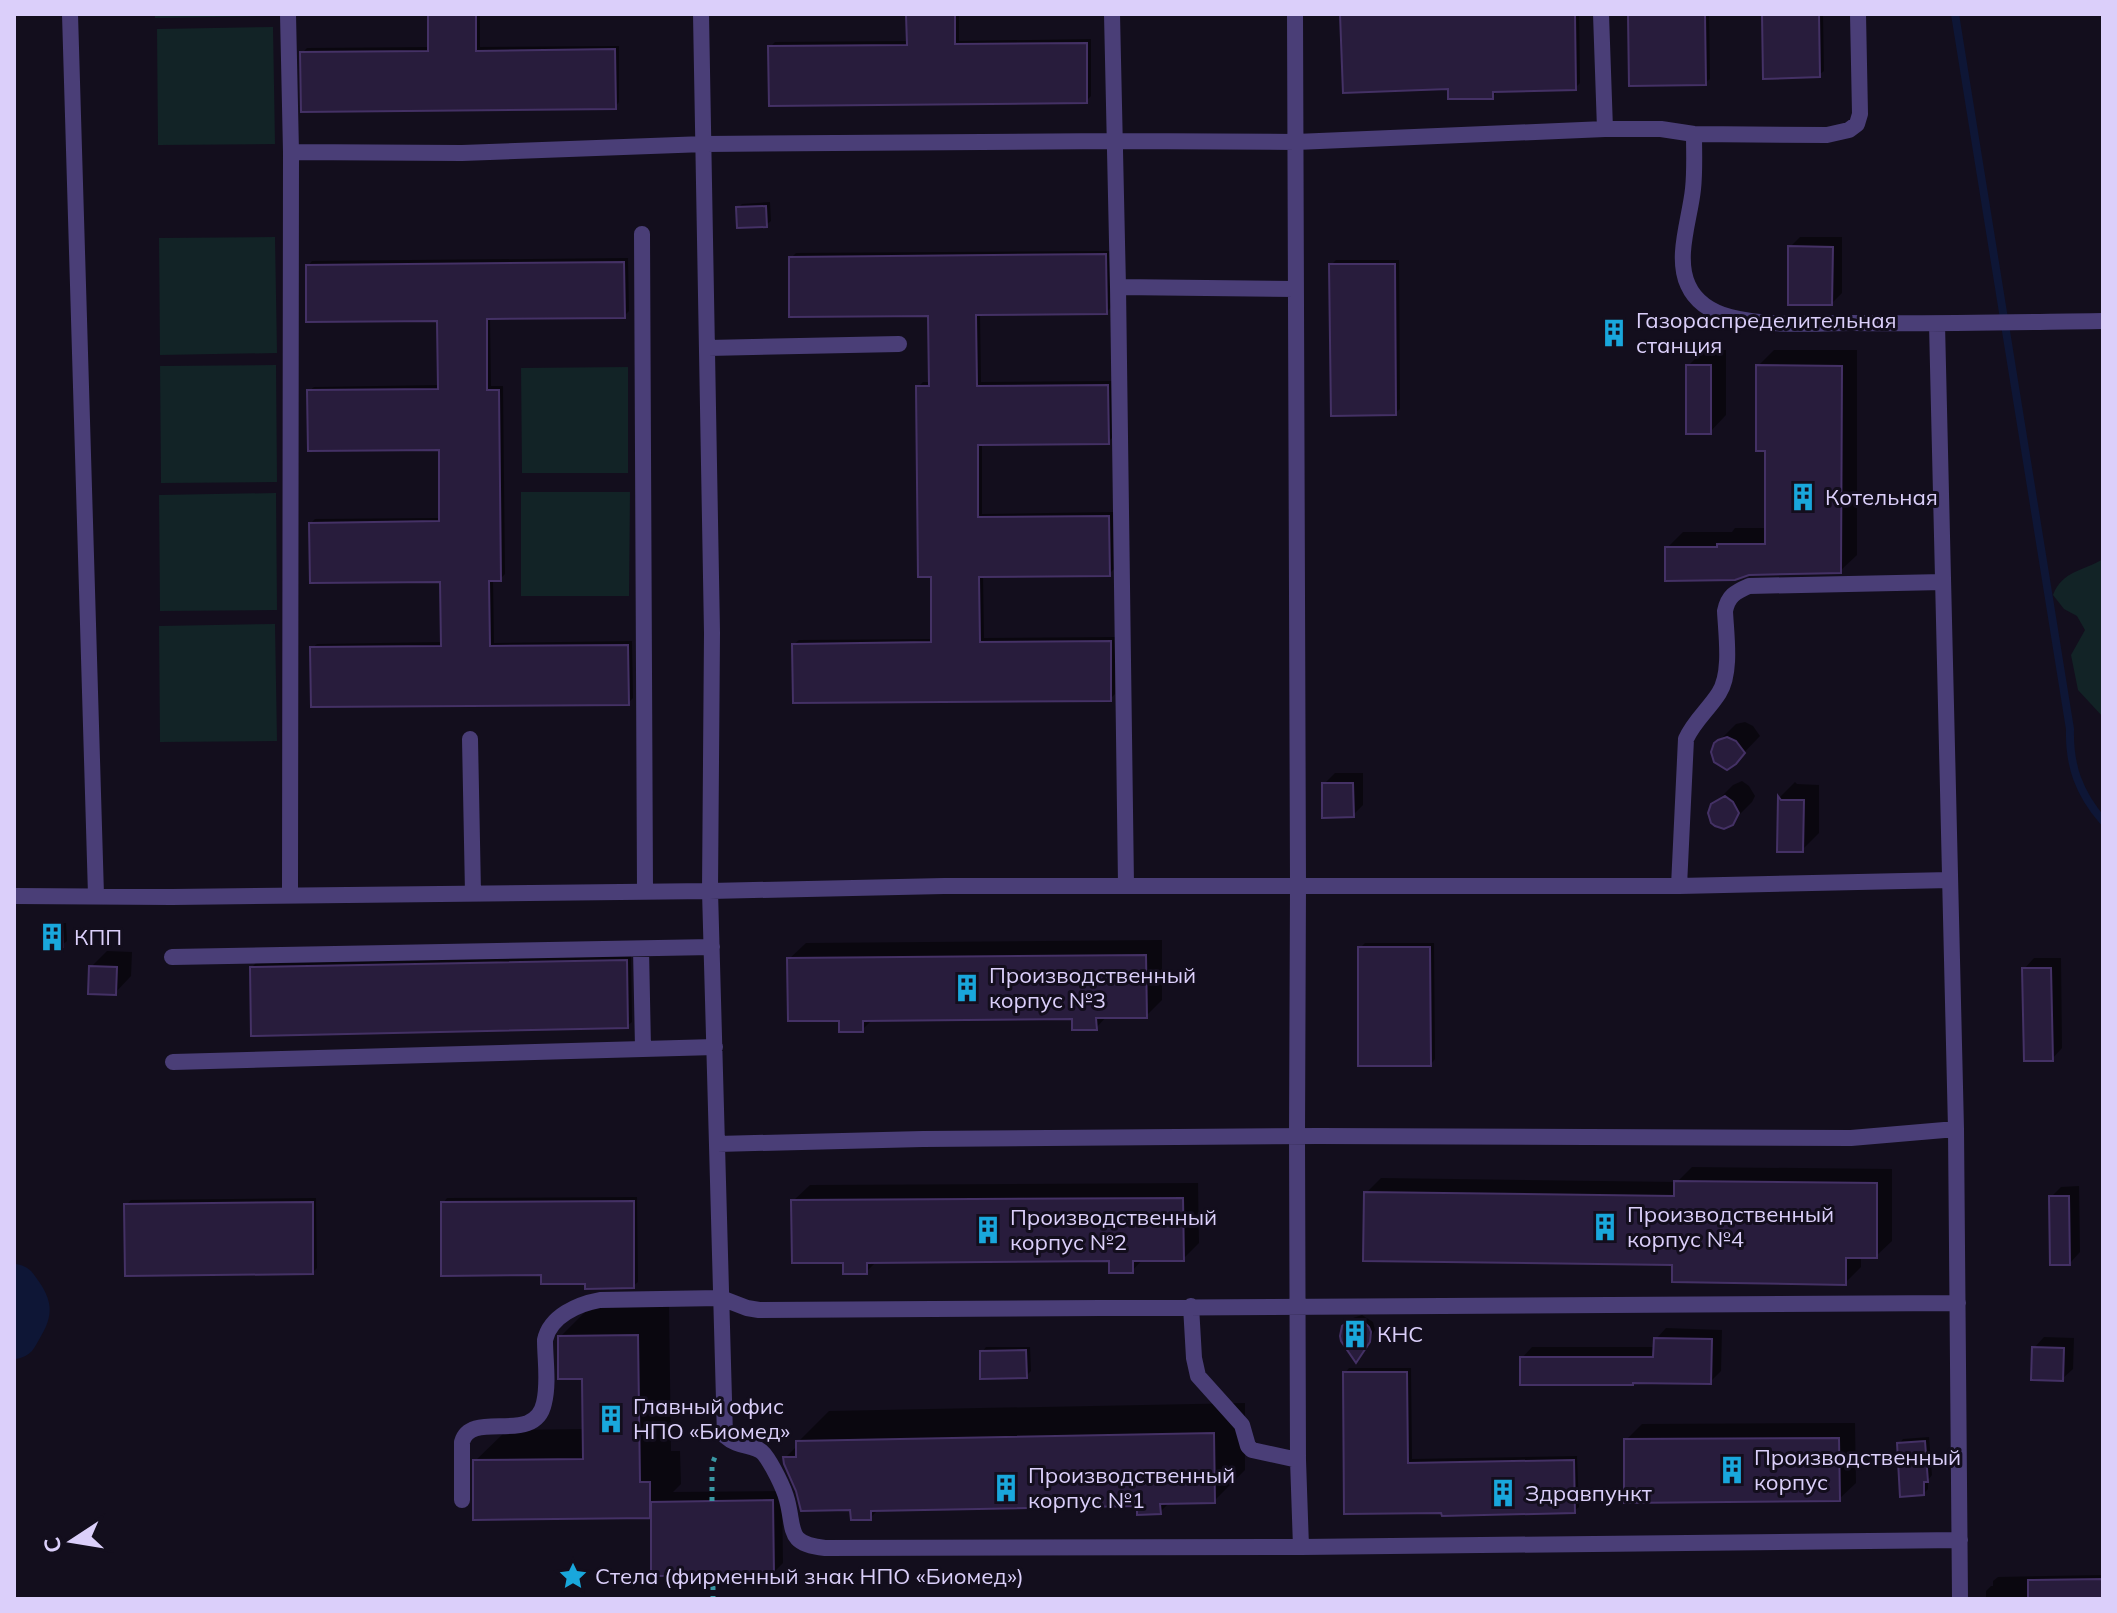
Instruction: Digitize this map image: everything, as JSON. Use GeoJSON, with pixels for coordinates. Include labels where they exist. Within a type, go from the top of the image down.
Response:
{"type":"FeatureCollection","features":[{"type":"Feature","properties":{"kind":"lane"},"geometry":{"type":"LineString","coordinates":[[70,14],[96,895]]}},
{"type":"Feature","properties":{"kind":"lane"},"geometry":{"type":"LineString","coordinates":[[288,14],[291,152],[290,895]]}},
{"type":"Feature","properties":{"kind":"lane"},"geometry":{"type":"LineString","coordinates":[[701,14],[712,633],[710,891],[725,1436],[738,1445],[753,1447],[764,1454],[788,1502],[790,1525],[794,1533],[810,1547],[825,1548],[1960,1540]]}},
{"type":"Feature","properties":{"kind":"lane"},"geometry":{"type":"LineString","coordinates":[[1112,14],[1126,885]]}},
{"type":"Feature","properties":{"kind":"lane"},"geometry":{"type":"LineString","coordinates":[[1295,14],[1298,1460],[1301,1547]]}},
{"type":"Feature","properties":{"kind":"lane"},"geometry":{"type":"LineString","coordinates":[[1601,14],[1605,129]]}},
{"type":"Feature","properties":{"kind":"lane"},"geometry":{"type":"LineString","coordinates":[[291,152],[462,153],[705,144],[1296,142],[1605,129],[1661,129],[1694,134],[1840,134],[1857,124],[1860,114],[1858,14]]}},
{"type":"Feature","properties":{"kind":"lane"},"geometry":{"type":"LineString","coordinates":[[1694,134],[1693,188],[1683,269],[1694,297],[1702,305],[1729,317],[1767,323],[2103,321]]}},
{"type":"Feature","properties":{"kind":"lane"},"geometry":{"type":"LineString","coordinates":[[642,234],[645,890]]}},
{"type":"Feature","properties":{"kind":"lane"},"geometry":{"type":"LineString","coordinates":[[1118,287],[1295,289]]}},
{"type":"Feature","properties":{"kind":"lane"},"geometry":{"type":"LineString","coordinates":[[1937,324],[1956,1129],[1960,1599]]}},
{"type":"Feature","properties":{"kind":"lane"},"geometry":{"type":"LineString","coordinates":[[708,348],[899,344]]}},
{"type":"Feature","properties":{"kind":"lane"},"geometry":{"type":"LineString","coordinates":[[1679,886],[1686,739],[1725,681],[1725,611],[1731,596],[1749,586],[1943,582]]}},
{"type":"Feature","properties":{"kind":"lane"},"geometry":{"type":"LineString","coordinates":[[470,739],[473,893]]}},
{"type":"Feature","properties":{"kind":"lane"},"geometry":{"type":"LineString","coordinates":[[14,896],[710,891],[944,886],[1679,886],[1950,880]]}},
{"type":"Feature","properties":{"kind":"lane"},"geometry":{"type":"LineString","coordinates":[[172,957],[712,947]]}},
{"type":"Feature","properties":{"kind":"lane"},"geometry":{"type":"LineString","coordinates":[[641,949],[643,1048]]}},
{"type":"Feature","properties":{"kind":"lane"},"geometry":{"type":"LineString","coordinates":[[173,1062],[715,1047]]}},
{"type":"Feature","properties":{"kind":"lane"},"geometry":{"type":"LineString","coordinates":[[717,1144],[1297,1136],[1851,1138],[1956,1129]]}},
{"type":"Feature","properties":{"kind":"lane"},"geometry":{"type":"LineString","coordinates":[[462,1500],[464,1436],[481,1428],[534,1422],[544,1405],[546,1392],[547,1332],[556,1320],[578,1306],[600,1300],[721,1298],[759,1310],[1958,1303]]}},
{"type":"Feature","properties":{"kind":"lane"},"geometry":{"type":"LineString","coordinates":[[1191,1306],[1198,1376],[1242,1425],[1252,1450],[1298,1460]]}},
{"type":"Feature","properties":{"kind":"path"},"geometry":{"type":"LineString","coordinates":[[712,1501],[712,1464],[725,1436]]}},
{"type":"Feature","properties":{"kind":"path"},"geometry":{"type":"LineString","coordinates":[[713,1576],[713,1599]]}},
{"type":"Feature","properties":{"kind":"shaded area"},"geometry":{"type":"Polygon","coordinates":[[[155,14],[271,14],[271,16],[155,18],[155,14]]]}},
{"type":"Feature","properties":{"kind":"shaded area"},"geometry":{"type":"Polygon","coordinates":[[[273,27],[275,144],[158,145],[157,29],[273,27]]]}},
{"type":"Feature","properties":{"kind":"shaded area"},"geometry":{"type":"Polygon","coordinates":[[[275,237],[277,353],[160,355],[159,238],[275,237]]]}},
{"type":"Feature","properties":{"kind":"shaded area"},"geometry":{"type":"Polygon","coordinates":[[[276,365],[277,482],[161,483],[160,366],[276,365]]]}},
{"type":"Feature","properties":{"kind":"shaded area"},"geometry":{"type":"Polygon","coordinates":[[[628,367],[628,473],[522,473],[521,368],[628,367]]]}},
{"type":"Feature","properties":{"kind":"shaded area"},"geometry":{"type":"Polygon","coordinates":[[[521,492],[630,492],[629,596],[521,596],[521,492]]]}},
{"type":"Feature","properties":{"kind":"shaded area"},"geometry":{"type":"Polygon","coordinates":[[[276,493],[277,610],[160,611],[159,495],[276,493]]]}},
{"type":"Feature","properties":{"kind":"shaded area"},"geometry":{"type":"Polygon","coordinates":[[[2103,559],[2103,717],[2078,690],[2071,655],[2085,630],[2077,616],[2064,609],[2053,595],[2068,576],[2103,559]]]}},
{"type":"Feature","properties":{"kind":"shaded area"},"geometry":{"type":"Polygon","coordinates":[[[275,624],[277,741],[160,742],[159,626],[275,624]]]}},
{"type":"Feature","properties":{"kind":"building"},"geometry":{"type":"Polygon","coordinates":[[[428,14],[476,14],[476,51],[615,49],[616,109],[301,112],[300,52],[428,51],[428,14]]]}},
{"type":"Feature","properties":{"kind":"building"},"geometry":{"type":"Polygon","coordinates":[[[906,14],[955,14],[955,44],[1087,43],[1087,103],[769,106],[768,46],[907,45],[906,14]]]}},
{"type":"Feature","properties":{"kind":"building"},"geometry":{"type":"Polygon","coordinates":[[[1340,14],[1575,14],[1576,90],[1493,92],[1493,99],[1448,99],[1448,89],[1343,93],[1340,14]]]}},
{"type":"Feature","properties":{"kind":"building"},"geometry":{"type":"Polygon","coordinates":[[[1628,14],[1705,14],[1706,85],[1629,86],[1628,14]]]}},
{"type":"Feature","properties":{"kind":"building"},"geometry":{"type":"Polygon","coordinates":[[[1762,14],[1819,14],[1820,77],[1763,79],[1762,14]]]}},
{"type":"Feature","properties":{"kind":"building"},"geometry":{"type":"Polygon","coordinates":[[[766,206],[767,227],[737,228],[736,207],[766,206]]]}},
{"type":"Feature","properties":{"kind":"building"},"geometry":{"type":"Polygon","coordinates":[[[1788,246],[1833,247],[1832,305],[1788,305],[1788,246]]]}},
{"type":"Feature","properties":{"kind":"building"},"geometry":{"type":"Polygon","coordinates":[[[1106,254],[1107,314],[976,315],[977,386],[1108,385],[1109,444],[978,445],[978,517],[1109,516],[1110,576],[979,577],[980,642],[1111,641],[1111,701],[793,703],[792,644],[931,642],[931,577],[918,577],[916,386],[929,386],[928,316],[789,317],[789,257],[1106,254]]]}},
{"type":"Feature","properties":{"kind":"building"},"geometry":{"type":"Polygon","coordinates":[[[624,262],[625,318],[487,319],[487,390],[499,390],[501,581],[489,581],[490,646],[628,645],[629,705],[311,707],[310,647],[441,646],[440,582],[310,583],[309,523],[439,521],[439,450],[308,451],[307,390],[438,389],[437,321],[306,322],[306,265],[624,262]]]}},
{"type":"Feature","properties":{"kind":"building"},"geometry":{"type":"Polygon","coordinates":[[[1329,264],[1395,264],[1396,415],[1331,416],[1329,264]]]}},
{"type":"Feature","properties":{"kind":"building"},"geometry":{"type":"Polygon","coordinates":[[[1686,365],[1711,365],[1711,434],[1686,434],[1686,365]]]}},
{"type":"Feature","properties":{"kind":"building","name":"Котельная"},"geometry":{"type":"Polygon","coordinates":[[[1756,365],[1842,366],[1841,573],[1665,581],[1665,547],[1765,544],[1765,451],[1756,451],[1756,365]]]}},
{"type":"Feature","properties":{"kind":"building"},"geometry":{"type":"Polygon","coordinates":[[[1727,737],[1736,741],[1745,753],[1727,770],[1714,762],[1711,752],[1714,743],[1727,737]]]}},
{"type":"Feature","properties":{"kind":"building"},"geometry":{"type":"Polygon","coordinates":[[[1322,783],[1353,783],[1354,817],[1322,818],[1322,783]]]}},
{"type":"Feature","properties":{"kind":"building"},"geometry":{"type":"Polygon","coordinates":[[[1725,796],[1739,813],[1733,825],[1724,829],[1711,823],[1708,813],[1711,804],[1725,796]]]}},
{"type":"Feature","properties":{"kind":"building"},"geometry":{"type":"Polygon","coordinates":[[[1778,796],[1781,800],[1804,800],[1803,852],[1777,852],[1778,796]]]}},
{"type":"Feature","properties":{"kind":"building","name":"КПП"},"geometry":{"type":"Polygon","coordinates":[[[62,927],[63,947],[42,948],[42,928],[62,927]]]}},
{"type":"Feature","properties":{"kind":"building"},"geometry":{"type":"Polygon","coordinates":[[[1358,947],[1430,947],[1431,1066],[1358,1066],[1358,947]]]}},
{"type":"Feature","properties":{"kind":"building","name":"Производственный корпус №3"},"geometry":{"type":"Polygon","coordinates":[[[1146,955],[1147,1018],[1096,1018],[1097,1030],[1072,1030],[1072,1019],[863,1021],[863,1032],[839,1032],[839,1021],[788,1021],[787,958],[1146,955]]]}},
{"type":"Feature","properties":{"kind":"building"},"geometry":{"type":"Polygon","coordinates":[[[627,960],[628,1028],[251,1036],[250,967],[627,960]]]}},
{"type":"Feature","properties":{"kind":"building"},"geometry":{"type":"Polygon","coordinates":[[[89,966],[117,967],[116,995],[88,994],[89,966]]]}},
{"type":"Feature","properties":{"kind":"building"},"geometry":{"type":"Polygon","coordinates":[[[2022,968],[2051,968],[2053,1061],[2024,1061],[2022,968]]]}},
{"type":"Feature","properties":{"kind":"building","name":"Производственный корпус №4"},"geometry":{"type":"Polygon","coordinates":[[[1674,1181],[1877,1183],[1877,1258],[1846,1258],[1846,1285],[1672,1282],[1672,1265],[1363,1261],[1364,1192],[1674,1196],[1674,1181]]]}},
{"type":"Feature","properties":{"kind":"building"},"geometry":{"type":"Polygon","coordinates":[[[2049,1196],[2069,1196],[2070,1265],[2050,1265],[2049,1196]]]}},
{"type":"Feature","properties":{"kind":"building","name":"Производственный корпус №2"},"geometry":{"type":"Polygon","coordinates":[[[1183,1198],[1184,1261],[1133,1261],[1133,1273],[1109,1273],[1109,1261],[867,1263],[867,1274],[843,1274],[843,1263],[792,1263],[791,1200],[1183,1198]]]}},
{"type":"Feature","properties":{"kind":"building"},"geometry":{"type":"Polygon","coordinates":[[[634,1201],[634,1288],[585,1289],[585,1284],[541,1284],[541,1275],[441,1276],[441,1202],[634,1201]]]}},
{"type":"Feature","properties":{"kind":"building"},"geometry":{"type":"Polygon","coordinates":[[[313,1202],[313,1274],[125,1276],[124,1204],[313,1202]]]}},
{"type":"Feature","properties":{"kind":"building","name":"КНС"},"geometry":{"type":"Polygon","coordinates":[[[1351,1319],[1362,1320],[1371,1332],[1370,1342],[1356,1363],[1340,1336],[1342,1326],[1351,1319]]]}},
{"type":"Feature","properties":{"kind":"building","name":"Главный офис НПО «Биомед»"},"geometry":{"type":"Polygon","coordinates":[[[638,1335],[640,1482],[650,1482],[650,1518],[473,1520],[473,1460],[583,1459],[582,1379],[558,1379],[558,1336],[638,1335]]]}},
{"type":"Feature","properties":{"kind":"building"},"geometry":{"type":"Polygon","coordinates":[[[1654,1338],[1712,1339],[1711,1384],[1520,1385],[1520,1357],[1653,1357],[1654,1338]]]}},
{"type":"Feature","properties":{"kind":"building"},"geometry":{"type":"Polygon","coordinates":[[[2032,1347],[2064,1348],[2063,1381],[2031,1380],[2032,1347]]]}},
{"type":"Feature","properties":{"kind":"building"},"geometry":{"type":"Polygon","coordinates":[[[1026,1350],[1027,1378],[980,1379],[980,1351],[1026,1350]]]}},
{"type":"Feature","properties":{"kind":"building"},"geometry":{"type":"Polygon","coordinates":[[[1343,1372],[1407,1372],[1408,1463],[1574,1460],[1575,1513],[1442,1516],[1441,1513],[1344,1514],[1343,1372]]]}},
{"type":"Feature","properties":{"kind":"building","name":"Производственный корпус №1"},"geometry":{"type":"Polygon","coordinates":[[[1214,1433],[1215,1503],[1160,1504],[1161,1514],[1137,1515],[1137,1506],[871,1511],[871,1520],[851,1520],[850,1510],[801,1511],[783,1457],[796,1457],[796,1441],[1214,1433]]]}},
{"type":"Feature","properties":{"kind":"building","name":"Производственный корпус"},"geometry":{"type":"Polygon","coordinates":[[[1839,1438],[1840,1501],[1624,1503],[1624,1439],[1839,1438]]]}},
{"type":"Feature","properties":{"kind":"building"},"geometry":{"type":"Polygon","coordinates":[[[1925,1441],[1928,1482],[1924,1482],[1924,1495],[1900,1497],[1897,1443],[1925,1441]]]}},
{"type":"Feature","properties":{"kind":"building"},"geometry":{"type":"Polygon","coordinates":[[[773,1500],[774,1575],[651,1576],[651,1502],[773,1500]]]}},
{"type":"Feature","properties":{"kind":"building"},"geometry":{"type":"Polygon","coordinates":[[[2103,1579],[2103,1599],[2028,1599],[2028,1580],[2103,1579]]]}},
{"type":"Feature","properties":{"kind":"waterway"},"geometry":{"type":"LineString","coordinates":[[1955,14],[2070,729],[2071,755],[2082,789],[2103,821]]}},
{"type":"Feature","properties":{"kind":"waterway"},"geometry":{"type":"LineString","coordinates":[[14,1288],[26,1311],[14,1335]]}},
{"type":"Feature","properties":{"kind":"place","name":"Газораспределительная станция"},"geometry":{"type":"Point","coordinates":[1614,333]}},
{"type":"Feature","properties":{"kind":"place","name":"Котельная"},"geometry":{"type":"Point","coordinates":[1803,497]}},
{"type":"Feature","properties":{"kind":"place","name":"КПП"},"geometry":{"type":"Point","coordinates":[52,937]}},
{"type":"Feature","properties":{"kind":"place","name":"Производственный корпус №3"},"geometry":{"type":"Point","coordinates":[967,988]}},
{"type":"Feature","properties":{"kind":"place","name":"Производственный корпус №4"},"geometry":{"type":"Point","coordinates":[1605,1227]}},
{"type":"Feature","properties":{"kind":"place","name":"Производственный корпус №2"},"geometry":{"type":"Point","coordinates":[988,1230]}},
{"type":"Feature","properties":{"kind":"place","name":"КНС"},"geometry":{"type":"Point","coordinates":[1355,1334]}},
{"type":"Feature","properties":{"kind":"place","name":"Главный офис НПО «Биомед»"},"geometry":{"type":"Point","coordinates":[611,1419]}},
{"type":"Feature","properties":{"kind":"place","name":"Производственный корпус"},"geometry":{"type":"Point","coordinates":[1732,1470]}},
{"type":"Feature","properties":{"kind":"place","name":"Производственный корпус №1"},"geometry":{"type":"Point","coordinates":[1006,1488]}},
{"type":"Feature","properties":{"kind":"place","name":"Здравпункт"},"geometry":{"type":"Point","coordinates":[1503,1493]}},
{"type":"Feature","properties":{"kind":"place","name":"Стела (фирменный знак НПО «Биомед»)"},"geometry":{"type":"Point","coordinates":[573,1576]}}]}
